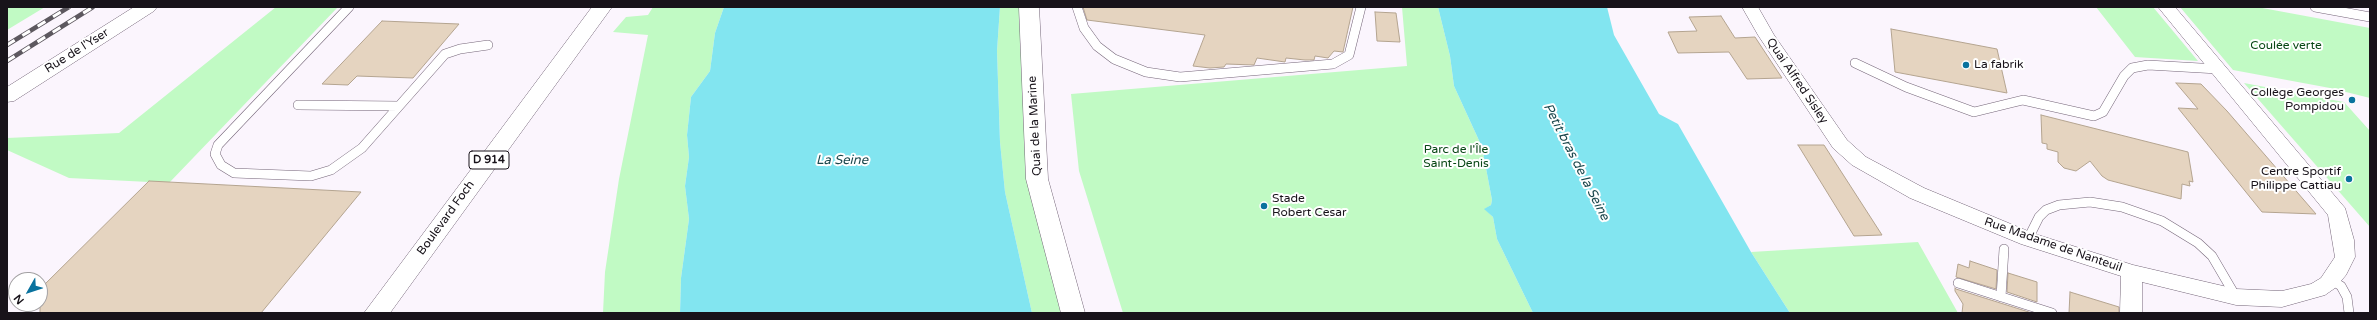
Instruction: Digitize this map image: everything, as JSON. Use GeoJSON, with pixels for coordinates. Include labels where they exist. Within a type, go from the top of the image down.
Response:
{"type":"FeatureCollection","features":[{"type":"Feature","properties":{"kind":"street","name":"Rue de l'Yser"},"geometry":{"type":"LineString","coordinates":[[7,96],[147,7]]}},
{"type":"Feature","properties":{"kind":"street","name":"Boulevard Foch"},"geometry":{"type":"LineString","coordinates":[[376,313],[602,7]]}},
{"type":"Feature","properties":{"kind":"street","name":"Quai de la Marine"},"geometry":{"type":"LineString","coordinates":[[1029,7],[1037,179],[1073,313]]}},
{"type":"Feature","properties":{"kind":"street","name":"Quai Alfred Sisley"},"geometry":{"type":"LineString","coordinates":[[1750,7],[1766,36],[1832,135],[1848,152]]}},
{"type":"Feature","properties":{"kind":"street"},"geometry":{"type":"LineString","coordinates":[[2166,7],[2338,213],[2344,240],[2344,257],[2339,270],[2331,280]]}},
{"type":"Feature","properties":{"kind":"street","name":"Rue Madame de Nanteuil"},"geometry":{"type":"LineString","coordinates":[[1848,152],[1859,161],[1917,193],[2028,239],[2132,272],[2236,297],[2282,299],[2298,297],[2318,290],[2331,280]]}},
{"type":"Feature","properties":{"kind":"street"},"geometry":{"type":"LineString","coordinates":[[2131,313],[2132,272]]}},
{"type":"Feature","properties":{"kind":"lane"},"geometry":{"type":"LineString","coordinates":[[349,7],[218,145],[215,154],[216,160],[226,169],[234,173],[311,176],[342,164],[362,148],[445,54],[460,49],[488,45]]}},
{"type":"Feature","properties":{"kind":"lane"},"geometry":{"type":"LineString","coordinates":[[1077,7],[1084,28],[1097,46],[1114,60],[1146,72],[1180,77],[1222,75],[1333,64],[1350,55],[1361,7]]}},
{"type":"Feature","properties":{"kind":"lane"},"geometry":{"type":"LineString","coordinates":[[2315,7],[2370,17]]}},
{"type":"Feature","properties":{"kind":"lane"},"geometry":{"type":"LineString","coordinates":[[1855,63],[1906,88],[1974,112],[2023,100],[2094,116],[2103,112],[2124,76],[2132,68],[2148,65],[2218,69]]}},
{"type":"Feature","properties":{"kind":"lane"},"geometry":{"type":"LineString","coordinates":[[298,105],[399,106]]}},
{"type":"Feature","properties":{"kind":"lane"},"geometry":{"type":"LineString","coordinates":[[2028,239],[2039,217],[2046,210],[2059,205],[2090,202],[2122,207],[2162,221],[2198,243],[2212,256],[2236,297]]}},
{"type":"Feature","properties":{"kind":"lane"},"geometry":{"type":"LineString","coordinates":[[2001,297],[2004,249]]}},
{"type":"Feature","properties":{"kind":"lane"},"geometry":{"type":"LineString","coordinates":[[2331,280],[2341,286],[2348,297],[2349,313]]}},
{"type":"Feature","properties":{"kind":"lane"},"geometry":{"type":"LineString","coordinates":[[1958,283],[2052,313]]}},
{"type":"Feature","properties":{"kind":"green space"},"geometry":{"type":"Polygon","coordinates":[[[7,7],[45,7],[7,30],[7,7]]]}},
{"type":"Feature","properties":{"kind":"green space"},"geometry":{"type":"Polygon","coordinates":[[[276,7],[338,7],[169,183],[69,178],[7,150],[7,138],[119,133],[276,7]]]}},
{"type":"Feature","properties":{"kind":"green space"},"geometry":{"type":"Polygon","coordinates":[[[653,7],[724,7],[715,33],[710,71],[691,97],[687,135],[689,157],[685,186],[689,219],[681,278],[680,313],[603,313],[605,272],[619,179],[648,35],[613,32],[626,17],[648,15],[653,7]]]}},
{"type":"Feature","properties":{"kind":"green space"},"geometry":{"type":"Polygon","coordinates":[[[1000,7],[1023,7],[1020,41],[1024,85],[1063,313],[1032,313],[1005,192],[1000,142],[997,51],[1000,7]]]}},
{"type":"Feature","properties":{"kind":"green space","name":"Stade Robert Cesar"},"geometry":{"type":"Polygon","coordinates":[[[1402,7],[1438,7],[1450,56],[1454,86],[1482,147],[1492,200],[1491,205],[1485,209],[1493,217],[1497,239],[1533,313],[1123,313],[1079,171],[1071,94],[1407,66],[1402,7]]]}},
{"type":"Feature","properties":{"kind":"green space"},"geometry":{"type":"Polygon","coordinates":[[[2096,7],[2153,7],[2198,61],[2135,57],[2096,7]]]}},
{"type":"Feature","properties":{"kind":"green space","name":"Coulée verte"},"geometry":{"type":"Polygon","coordinates":[[[2180,7],[2257,7],[2370,28],[2370,98],[2330,88],[2233,70],[2180,7]]]}},
{"type":"Feature","properties":{"kind":"green space","name":"Centre Sportif Philippe Cattiau"},"geometry":{"type":"Polygon","coordinates":[[[2244,83],[2344,102],[2370,131],[2370,227],[2244,83]]]}},
{"type":"Feature","properties":{"kind":"green space"},"geometry":{"type":"Polygon","coordinates":[[[1918,242],[1958,313],[1790,313],[1751,252],[1918,242]]]}},
{"type":"Feature","properties":{"kind":"water","name":"La Seine"},"geometry":{"type":"Polygon","coordinates":[[[724,7],[1000,7],[997,51],[1000,142],[1005,192],[1032,313],[680,313],[681,278],[689,219],[685,186],[689,157],[687,135],[691,97],[710,71],[715,33],[724,7]]]}},
{"type":"Feature","properties":{"kind":"water","name":"Petit bras de la Seine"},"geometry":{"type":"Polygon","coordinates":[[[1438,7],[1607,7],[1614,35],[1659,114],[1678,124],[1751,252],[1790,313],[1533,313],[1497,239],[1493,217],[1484,209],[1491,205],[1492,200],[1482,147],[1454,86],[1450,56],[1438,7]]]}},
{"type":"Feature","properties":{"kind":"building"},"geometry":{"type":"Polygon","coordinates":[[[1083,7],[1353,7],[1343,52],[1334,51],[1328,58],[1315,56],[1314,60],[1286,58],[1285,62],[1257,58],[1254,65],[1226,64],[1224,67],[1210,68],[1193,66],[1205,35],[1087,20],[1083,7]]]}},
{"type":"Feature","properties":{"kind":"building"},"geometry":{"type":"Polygon","coordinates":[[[1375,12],[1396,13],[1400,42],[1377,41],[1375,12]]]}},
{"type":"Feature","properties":{"kind":"building"},"geometry":{"type":"Polygon","coordinates":[[[1721,16],[1735,38],[1755,37],[1782,78],[1747,79],[1729,52],[1678,53],[1668,32],[1697,31],[1689,17],[1721,16]]]}},
{"type":"Feature","properties":{"kind":"building"},"geometry":{"type":"Polygon","coordinates":[[[382,21],[459,24],[413,78],[357,76],[348,85],[322,84],[382,21]]]}},
{"type":"Feature","properties":{"kind":"building","name":"La fabrik"},"geometry":{"type":"Polygon","coordinates":[[[1891,29],[1997,49],[2007,93],[1895,72],[1891,29]]]}},
{"type":"Feature","properties":{"kind":"building"},"geometry":{"type":"Polygon","coordinates":[[[2176,83],[2201,84],[2227,111],[2316,214],[2262,212],[2178,108],[2198,109],[2176,83]]]}},
{"type":"Feature","properties":{"kind":"building"},"geometry":{"type":"Polygon","coordinates":[[[2041,115],[2188,152],[2193,182],[2189,181],[2190,186],[2182,184],[2181,199],[2108,180],[2102,176],[2090,161],[2076,171],[2064,168],[2058,162],[2058,152],[2047,149],[2047,144],[2042,143],[2041,115]]]}},
{"type":"Feature","properties":{"kind":"building"},"geometry":{"type":"Polygon","coordinates":[[[1798,145],[1824,145],[1882,235],[1854,236],[1798,145]]]}},
{"type":"Feature","properties":{"kind":"building"},"geometry":{"type":"Polygon","coordinates":[[[149,181],[361,192],[261,313],[40,313],[48,312],[48,281],[149,181]]]}},
{"type":"Feature","properties":{"kind":"building"},"geometry":{"type":"Polygon","coordinates":[[[1970,261],[1997,270],[1996,289],[1956,277],[1958,264],[1969,268],[1970,261]]]}},
{"type":"Feature","properties":{"kind":"building"},"geometry":{"type":"Polygon","coordinates":[[[2008,273],[2037,282],[2037,302],[2007,292],[2008,273]]]}},
{"type":"Feature","properties":{"kind":"building"},"geometry":{"type":"Polygon","coordinates":[[[1955,288],[2032,313],[1962,313],[1963,304],[1955,291],[1955,288]]]}},
{"type":"Feature","properties":{"kind":"building"},"geometry":{"type":"Polygon","coordinates":[[[2070,292],[2119,307],[2119,313],[2069,313],[2070,292]]]}},
{"type":"Feature","properties":{"kind":"railway"},"geometry":{"type":"LineString","coordinates":[[7,45],[69,7]]}},
{"type":"Feature","properties":{"kind":"railway"},"geometry":{"type":"LineString","coordinates":[[7,61],[93,7]]}},
{"type":"Feature","properties":{"kind":"place","name":"La fabrik"},"geometry":{"type":"Point","coordinates":[1966,65]}},
{"type":"Feature","properties":{"kind":"place","name":"Collège Georges Pompidou"},"geometry":{"type":"Point","coordinates":[2352,100]}},
{"type":"Feature","properties":{"kind":"place","name":"Centre Sportif Philippe Cattiau"},"geometry":{"type":"Point","coordinates":[2349,179]}},
{"type":"Feature","properties":{"kind":"place","name":"Stade Robert Cesar"},"geometry":{"type":"Point","coordinates":[1264,206]}},
{"type":"Feature","properties":{"kind":"park label","name":"Parc de l'Île Saint-Denis"},"geometry":{"type":"Point","coordinates":[1456,157]}}]}
